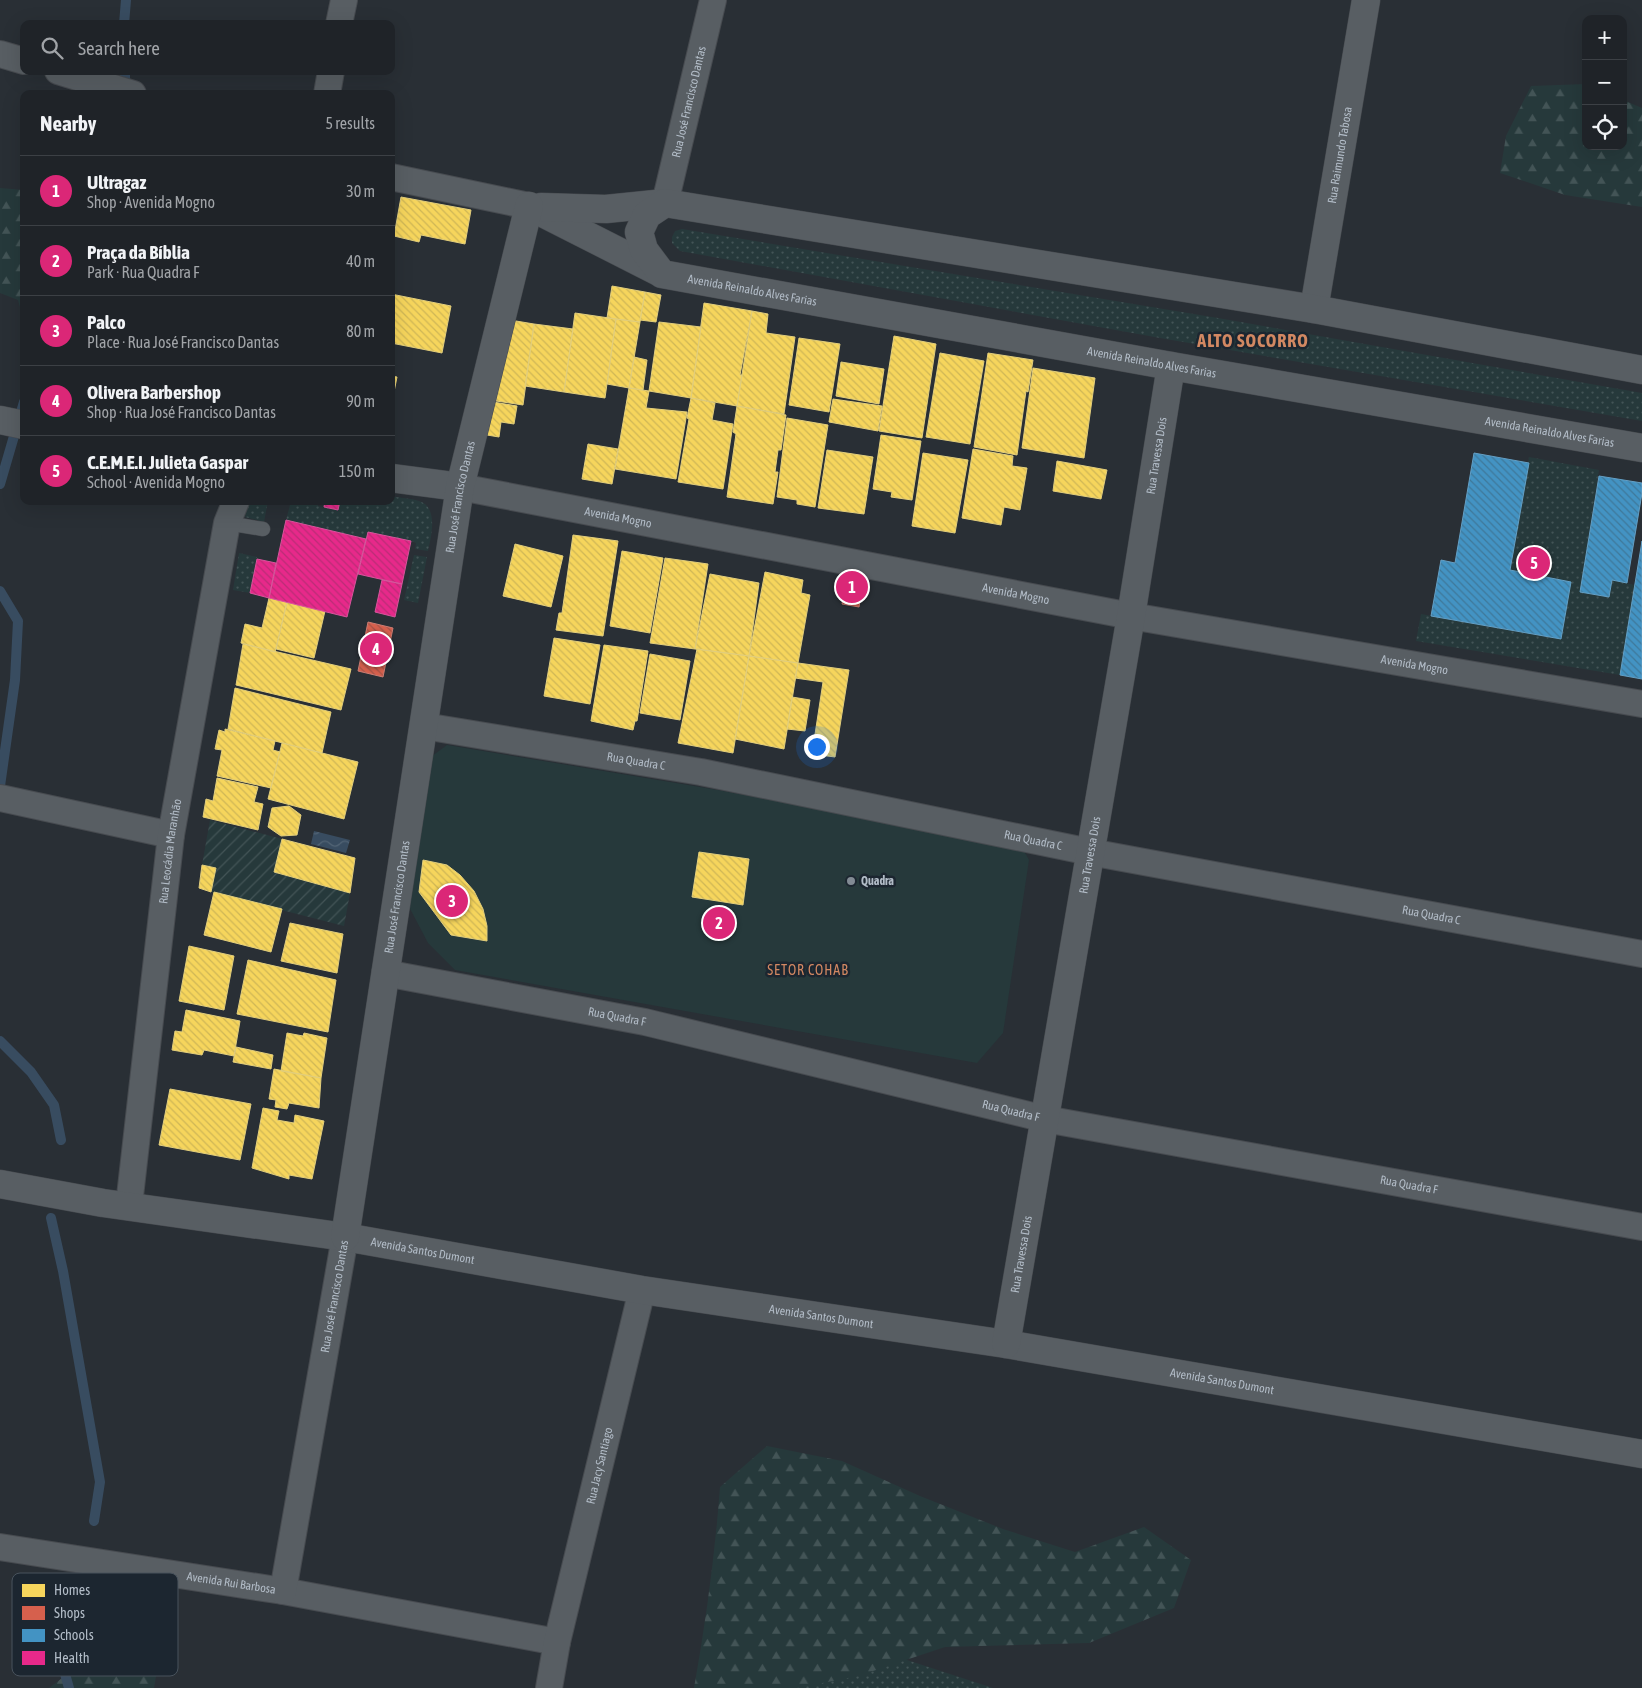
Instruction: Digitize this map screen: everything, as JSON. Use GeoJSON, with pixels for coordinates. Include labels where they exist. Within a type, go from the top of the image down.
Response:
{"type":"FeatureCollection","features":[{"type":"Feature","properties":{"kind":"street"},"geometry":{"type":"LineString","coordinates":[[340,20],[344,0]]}},
{"type":"Feature","properties":{"kind":"street","name":"Rua José Francisco Dantas"},"geometry":{"type":"LineString","coordinates":[[665,204],[713,0]]}},
{"type":"Feature","properties":{"kind":"street","name":"Rua Raimundo Tabosa"},"geometry":{"type":"LineString","coordinates":[[1314,308],[1366,0]]}},
{"type":"Feature","properties":{"kind":"street"},"geometry":{"type":"LineString","coordinates":[[0,54],[20,60]]}},
{"type":"Feature","properties":{"kind":"street"},"geometry":{"type":"LineString","coordinates":[[71,75],[121,90]]}},
{"type":"Feature","properties":{"kind":"street"},"geometry":{"type":"LineString","coordinates":[[328,90],[330,75]]}},
{"type":"Feature","properties":{"kind":"street","name":"Avenida Reinaldo Alves Farias"},"geometry":{"type":"LineString","coordinates":[[395,178],[529,206],[606,209],[665,204],[1314,308],[1642,370]]}},
{"type":"Feature","properties":{"kind":"street"},"geometry":{"type":"LineString","coordinates":[[662,274],[644,250],[639,232],[647,215],[665,204]]}},
{"type":"Feature","properties":{"kind":"street","name":"Rua José Francisco Dantas"},"geometry":{"type":"LineString","coordinates":[[283,1591],[345,1237],[460,487],[529,206]]}},
{"type":"Feature","properties":{"kind":"street","name":"Avenida Reinaldo Alves Farias"},"geometry":{"type":"LineString","coordinates":[[529,206],[662,274],[1171,366],[1642,448]]}},
{"type":"Feature","properties":{"kind":"street","name":"Rua Travessa Dois"},"geometry":{"type":"LineString","coordinates":[[1006,1344],[1131,616],[1171,366]]}},
{"type":"Feature","properties":{"kind":"street","name":"Avenida Mogno"},"geometry":{"type":"LineString","coordinates":[[395,479],[460,487],[1131,616],[1642,704]]}},
{"type":"Feature","properties":{"kind":"street","name":"Rua Leocádia Maranhão"},"geometry":{"type":"LineString","coordinates":[[129,1205],[172,835],[232,512]]}},
{"type":"Feature","properties":{"kind":"street","name":"Rua Quadra C"},"geometry":{"type":"LineString","coordinates":[[424,726],[701,772],[1090,852],[1642,954]]}},
{"type":"Feature","properties":{"kind":"street"},"geometry":{"type":"LineString","coordinates":[[0,798],[172,835]]}},
{"type":"Feature","properties":{"kind":"street","name":"Rua Quadra F"},"geometry":{"type":"LineString","coordinates":[[386,973],[645,1022],[1045,1119],[1642,1227]]}},
{"type":"Feature","properties":{"kind":"street","name":"Avenida Santos Dumont"},"geometry":{"type":"LineString","coordinates":[[0,1184],[103,1203],[129,1205],[345,1237],[642,1290],[1006,1344],[1642,1454]]}},
{"type":"Feature","properties":{"kind":"street","name":"Rua Jacy Santiago"},"geometry":{"type":"LineString","coordinates":[[550,1688],[557,1642],[642,1290]]}},
{"type":"Feature","properties":{"kind":"street","name":"Avenida Rui Barbosa"},"geometry":{"type":"LineString","coordinates":[[0,1547],[167,1573]]}},
{"type":"Feature","properties":{"kind":"street","name":"Avenida Rui Barbosa"},"geometry":{"type":"LineString","coordinates":[[178,1575],[283,1591]]}},
{"type":"Feature","properties":{"kind":"street"},"geometry":{"type":"LineString","coordinates":[[283,1591],[557,1642]]}},
{"type":"Feature","properties":{"kind":"lane"},"geometry":{"type":"LineString","coordinates":[[232,512],[262,529]]}},
{"type":"Feature","properties":{"kind":"green space"},"geometry":{"type":"Polygon","coordinates":[[[1582,84],[1582,150],[1627,150],[1627,102],[1642,108],[1642,207],[1565,195],[1500,173],[1506,136],[1531,86],[1582,84]]]}},
{"type":"Feature","properties":{"kind":"green space"},"geometry":{"type":"Polygon","coordinates":[[[0,188],[20,190],[20,307],[18,300],[0,293],[0,188]]]}},
{"type":"Feature","properties":{"kind":"green space"},"geometry":{"type":"Polygon","coordinates":[[[682,229],[1218,318],[1642,393],[1642,421],[1160,338],[680,251],[672,243],[672,237],[675,231],[682,229]]]}},
{"type":"Feature","properties":{"kind":"green space"},"geometry":{"type":"Polygon","coordinates":[[[1529,457],[1599,470],[1580,592],[1608,597],[1612,580],[1635,585],[1620,675],[1416,641],[1421,614],[1561,639],[1571,582],[1510,570],[1529,457]]]}},
{"type":"Feature","properties":{"kind":"green space"},"geometry":{"type":"Polygon","coordinates":[[[395,497],[419,501],[429,509],[431,516],[431,538],[428,551],[415,549],[416,543],[411,541],[368,532],[366,539],[286,520],[290,505],[318,505],[338,510],[339,505],[395,505],[395,497]]]}},
{"type":"Feature","properties":{"kind":"green space"},"geometry":{"type":"Polygon","coordinates":[[[247,505],[267,505],[264,522],[245,517],[247,505]]]}},
{"type":"Feature","properties":{"kind":"green space"},"geometry":{"type":"Polygon","coordinates":[[[239,553],[257,557],[250,593],[233,590],[239,553]]]}},
{"type":"Feature","properties":{"kind":"green space"},"geometry":{"type":"Polygon","coordinates":[[[414,555],[427,557],[418,603],[404,600],[414,555]]]}},
{"type":"Feature","properties":{"kind":"green space"},"geometry":{"type":"Polygon","coordinates":[[[447,745],[718,790],[1022,847],[1029,860],[1003,1033],[977,1063],[455,970],[428,943],[407,903],[428,759],[447,745]]]}},
{"type":"Feature","properties":{"kind":"green space"},"geometry":{"type":"Polygon","coordinates":[[[210,820],[282,839],[274,872],[350,893],[344,926],[211,892],[216,868],[202,865],[210,820]]]}},
{"type":"Feature","properties":{"kind":"green space"},"geometry":{"type":"Polygon","coordinates":[[[767,1446],[842,1461],[920,1496],[1003,1529],[1075,1552],[1144,1527],[1191,1560],[1174,1608],[1089,1643],[945,1647],[858,1676],[797,1688],[694,1688],[710,1588],[720,1487],[767,1446]]]}},
{"type":"Feature","properties":{"kind":"green space"},"geometry":{"type":"Polygon","coordinates":[[[741,1606],[993,1688],[728,1688],[741,1606]]]}},
{"type":"Feature","properties":{"kind":"green space"},"geometry":{"type":"Polygon","coordinates":[[[65,1676],[156,1676],[154,1688],[49,1688],[65,1676]]]}},
{"type":"Feature","properties":{"kind":"water"},"geometry":{"type":"Polygon","coordinates":[[[314,831],[350,840],[346,853],[311,844],[314,831]]]}},
{"type":"Feature","properties":{"kind":"building: Homes"},"geometry":{"type":"Polygon","coordinates":[[[401,197],[471,210],[465,244],[421,235],[419,242],[395,236],[401,197]]]}},
{"type":"Feature","properties":{"kind":"building: Homes"},"geometry":{"type":"Polygon","coordinates":[[[612,286],[645,292],[640,322],[607,318],[612,286]]]}},
{"type":"Feature","properties":{"kind":"building: Homes"},"geometry":{"type":"Polygon","coordinates":[[[645,292],[661,295],[656,322],[640,320],[645,292]]]}},
{"type":"Feature","properties":{"kind":"building: Homes"},"geometry":{"type":"Polygon","coordinates":[[[395,295],[451,306],[442,353],[395,344],[395,295]]]}},
{"type":"Feature","properties":{"kind":"building: Homes"},"geometry":{"type":"Polygon","coordinates":[[[704,303],[752,311],[740,375],[742,375],[737,406],[691,398],[704,303]]]}},
{"type":"Feature","properties":{"kind":"building: Homes"},"geometry":{"type":"Polygon","coordinates":[[[752,311],[768,314],[766,333],[795,337],[784,414],[737,406],[752,311]]]}},
{"type":"Feature","properties":{"kind":"building: Homes"},"geometry":{"type":"Polygon","coordinates":[[[575,313],[616,319],[605,398],[564,392],[575,313]]]}},
{"type":"Feature","properties":{"kind":"building: Homes"},"geometry":{"type":"Polygon","coordinates":[[[616,319],[640,322],[629,388],[607,384],[616,319]]]}},
{"type":"Feature","properties":{"kind":"building: Homes"},"geometry":{"type":"Polygon","coordinates":[[[510,320],[534,324],[523,405],[496,401],[510,320]]]}},
{"type":"Feature","properties":{"kind":"building: Homes"},"geometry":{"type":"Polygon","coordinates":[[[659,322],[701,327],[691,398],[649,391],[659,322]]]}},
{"type":"Feature","properties":{"kind":"building: Homes"},"geometry":{"type":"Polygon","coordinates":[[[534,324],[573,329],[564,392],[525,386],[534,324]]]}},
{"type":"Feature","properties":{"kind":"building: Homes"},"geometry":{"type":"Polygon","coordinates":[[[894,336],[936,344],[922,438],[879,431],[894,336]]]}},
{"type":"Feature","properties":{"kind":"building: Homes"},"geometry":{"type":"Polygon","coordinates":[[[799,338],[840,344],[829,412],[789,405],[799,338]]]}},
{"type":"Feature","properties":{"kind":"building: Homes"},"geometry":{"type":"Polygon","coordinates":[[[940,353],[984,361],[970,444],[926,437],[940,353]]]}},
{"type":"Feature","properties":{"kind":"building: Homes"},"geometry":{"type":"Polygon","coordinates":[[[988,353],[1033,360],[1028,392],[1026,391],[1017,455],[974,447],[988,353]]]}},
{"type":"Feature","properties":{"kind":"building: Homes"},"geometry":{"type":"Polygon","coordinates":[[[634,357],[647,360],[643,390],[629,388],[634,357]]]}},
{"type":"Feature","properties":{"kind":"building: Homes"},"geometry":{"type":"Polygon","coordinates":[[[841,362],[884,369],[879,404],[836,396],[841,362]]]}},
{"type":"Feature","properties":{"kind":"building: Homes"},"geometry":{"type":"Polygon","coordinates":[[[1033,368],[1095,378],[1084,458],[1022,448],[1033,368]]]}},
{"type":"Feature","properties":{"kind":"building: Homes"},"geometry":{"type":"Polygon","coordinates":[[[629,388],[649,391],[646,408],[687,412],[676,479],[615,469],[629,388]]]}},
{"type":"Feature","properties":{"kind":"building: Homes"},"geometry":{"type":"Polygon","coordinates":[[[691,398],[715,403],[712,420],[733,424],[723,489],[678,482],[691,398]]]}},
{"type":"Feature","properties":{"kind":"building: Homes"},"geometry":{"type":"Polygon","coordinates":[[[833,399],[882,406],[878,431],[829,422],[833,399]]]}},
{"type":"Feature","properties":{"kind":"building: Homes"},"geometry":{"type":"Polygon","coordinates":[[[493,402],[517,406],[514,424],[501,422],[499,437],[487,435],[493,402]]]}},
{"type":"Feature","properties":{"kind":"building: Homes"},"geometry":{"type":"Polygon","coordinates":[[[737,406],[786,415],[781,450],[778,450],[775,472],[778,472],[773,504],[727,497],[736,434],[733,432],[737,406]]]}},
{"type":"Feature","properties":{"kind":"building: Homes"},"geometry":{"type":"Polygon","coordinates":[[[787,418],[828,425],[815,507],[797,504],[797,500],[777,497],[787,418]]]}},
{"type":"Feature","properties":{"kind":"building: Homes"},"geometry":{"type":"Polygon","coordinates":[[[881,435],[921,441],[912,500],[891,497],[892,492],[873,489],[881,435]]]}},
{"type":"Feature","properties":{"kind":"building: Homes"},"geometry":{"type":"Polygon","coordinates":[[[588,444],[618,449],[612,484],[582,479],[588,444]]]}},
{"type":"Feature","properties":{"kind":"building: Homes"},"geometry":{"type":"Polygon","coordinates":[[[973,449],[1013,456],[1012,466],[1027,468],[1020,510],[1004,507],[1001,525],[962,518],[973,449]]]}},
{"type":"Feature","properties":{"kind":"building: Homes"},"geometry":{"type":"Polygon","coordinates":[[[827,450],[873,457],[864,514],[818,508],[827,450]]]}},
{"type":"Feature","properties":{"kind":"building: Homes"},"geometry":{"type":"Polygon","coordinates":[[[923,453],[968,460],[955,533],[912,526],[923,453]]]}},
{"type":"Feature","properties":{"kind":"building: Homes"},"geometry":{"type":"Polygon","coordinates":[[[1057,461],[1107,470],[1101,499],[1053,491],[1057,461]]]}},
{"type":"Feature","properties":{"kind":"building: Homes"},"geometry":{"type":"Polygon","coordinates":[[[573,535],[618,541],[603,636],[556,630],[559,613],[562,613],[573,535]]]}},
{"type":"Feature","properties":{"kind":"building: Homes"},"geometry":{"type":"Polygon","coordinates":[[[515,544],[563,556],[551,607],[503,596],[515,544]]]}},
{"type":"Feature","properties":{"kind":"building: Homes"},"geometry":{"type":"Polygon","coordinates":[[[622,551],[663,558],[650,633],[610,626],[622,551]]]}},
{"type":"Feature","properties":{"kind":"building: Homes"},"geometry":{"type":"Polygon","coordinates":[[[665,558],[708,564],[695,649],[650,643],[665,558]]]}},
{"type":"Feature","properties":{"kind":"building: Homes"},"geometry":{"type":"Polygon","coordinates":[[[765,572],[803,580],[801,593],[810,595],[798,663],[749,656],[765,572]]]}},
{"type":"Feature","properties":{"kind":"building: Homes"},"geometry":{"type":"Polygon","coordinates":[[[710,574],[759,583],[749,656],[695,649],[710,574]]]}},
{"type":"Feature","properties":{"kind":"building: Homes"},"geometry":{"type":"Polygon","coordinates":[[[269,598],[287,602],[275,652],[241,643],[245,624],[262,628],[269,598]]]}},
{"type":"Feature","properties":{"kind":"building: Homes"},"geometry":{"type":"Polygon","coordinates":[[[287,602],[325,611],[314,658],[276,649],[287,602]]]}},
{"type":"Feature","properties":{"kind":"building: Homes"},"geometry":{"type":"Polygon","coordinates":[[[554,638],[600,645],[590,704],[544,696],[554,638]]]}},
{"type":"Feature","properties":{"kind":"building: Homes"},"geometry":{"type":"Polygon","coordinates":[[[243,644],[351,669],[341,710],[236,685],[243,644]]]}},
{"type":"Feature","properties":{"kind":"building: Homes"},"geometry":{"type":"Polygon","coordinates":[[[604,645],[648,651],[637,721],[635,721],[633,730],[591,721],[604,645]]]}},
{"type":"Feature","properties":{"kind":"building: Homes"},"geometry":{"type":"Polygon","coordinates":[[[697,649],[749,656],[733,753],[678,743],[697,649]]]}},
{"type":"Feature","properties":{"kind":"building: Homes"},"geometry":{"type":"Polygon","coordinates":[[[650,654],[690,661],[680,720],[640,713],[650,654]]]}},
{"type":"Feature","properties":{"kind":"building: Homes"},"geometry":{"type":"Polygon","coordinates":[[[749,656],[798,663],[784,749],[735,739],[749,656]]]}},
{"type":"Feature","properties":{"kind":"building: Homes"},"geometry":{"type":"Polygon","coordinates":[[[798,663],[849,670],[835,757],[812,754],[823,682],[795,678],[798,663]]]}},
{"type":"Feature","properties":{"kind":"building: Homes"},"geometry":{"type":"Polygon","coordinates":[[[235,688],[331,712],[322,753],[228,729],[235,688]]]}},
{"type":"Feature","properties":{"kind":"building: Homes"},"geometry":{"type":"Polygon","coordinates":[[[792,697],[810,700],[805,731],[787,729],[792,697]]]}},
{"type":"Feature","properties":{"kind":"building: Homes"},"geometry":{"type":"Polygon","coordinates":[[[225,729],[275,741],[273,750],[280,752],[271,788],[217,776],[222,750],[215,749],[219,730],[225,732],[225,729]]]}},
{"type":"Feature","properties":{"kind":"building: Homes"},"geometry":{"type":"Polygon","coordinates":[[[282,743],[358,762],[344,819],[268,799],[282,743]]]}},
{"type":"Feature","properties":{"kind":"building: Homes"},"geometry":{"type":"Polygon","coordinates":[[[217,778],[258,787],[254,802],[263,804],[258,830],[203,817],[206,799],[213,801],[217,778]]]}},
{"type":"Feature","properties":{"kind":"building: Homes"},"geometry":{"type":"Polygon","coordinates":[[[289,806],[301,815],[297,835],[281,836],[268,827],[272,808],[289,806]]]}},
{"type":"Feature","properties":{"kind":"building: Homes"},"geometry":{"type":"Polygon","coordinates":[[[282,839],[355,858],[350,893],[274,872],[282,839]]]}},
{"type":"Feature","properties":{"kind":"building: Homes"},"geometry":{"type":"Polygon","coordinates":[[[699,852],[749,859],[743,905],[692,897],[699,852]]]}},
{"type":"Feature","properties":{"kind":"building: Homes"},"geometry":{"type":"Polygon","coordinates":[[[423,860],[447,865],[460,875],[474,891],[483,909],[487,926],[487,941],[451,935],[419,892],[423,860]]]}},
{"type":"Feature","properties":{"kind":"building: Homes"},"geometry":{"type":"Polygon","coordinates":[[[202,865],[216,868],[211,892],[199,888],[202,865]]]}},
{"type":"Feature","properties":{"kind":"building: Homes"},"geometry":{"type":"Polygon","coordinates":[[[214,892],[282,909],[271,952],[204,935],[214,892]]]}},
{"type":"Feature","properties":{"kind":"building: Homes"},"geometry":{"type":"Polygon","coordinates":[[[290,923],[343,934],[337,973],[281,961],[290,923]]]}},
{"type":"Feature","properties":{"kind":"building: Homes"},"geometry":{"type":"Polygon","coordinates":[[[189,946],[234,956],[224,1010],[179,1001],[189,946]]]}},
{"type":"Feature","properties":{"kind":"building: Homes"},"geometry":{"type":"Polygon","coordinates":[[[248,960],[336,980],[328,1032],[237,1014],[248,960]]]}},
{"type":"Feature","properties":{"kind":"building: Homes"},"geometry":{"type":"Polygon","coordinates":[[[186,1010],[240,1021],[234,1056],[204,1050],[202,1055],[172,1050],[175,1031],[182,1032],[186,1010]]]}},
{"type":"Feature","properties":{"kind":"building: Homes"},"geometry":{"type":"Polygon","coordinates":[[[287,1033],[303,1036],[304,1033],[327,1038],[321,1078],[281,1071],[287,1033]]]}},
{"type":"Feature","properties":{"kind":"building: Homes"},"geometry":{"type":"Polygon","coordinates":[[[236,1047],[273,1055],[271,1069],[233,1062],[236,1047]]]}},
{"type":"Feature","properties":{"kind":"building: Homes"},"geometry":{"type":"Polygon","coordinates":[[[274,1069],[321,1078],[319,1108],[289,1103],[287,1109],[275,1107],[276,1100],[269,1099],[274,1069]]]}},
{"type":"Feature","properties":{"kind":"building: Homes"},"geometry":{"type":"Polygon","coordinates":[[[170,1089],[251,1104],[240,1160],[159,1145],[170,1089]]]}},
{"type":"Feature","properties":{"kind":"building: Homes"},"geometry":{"type":"Polygon","coordinates":[[[263,1108],[279,1111],[277,1120],[294,1123],[295,1115],[324,1121],[312,1179],[289,1175],[289,1179],[252,1168],[263,1108]]]}},
{"type":"Feature","properties":{"kind":"building: Shops"},"geometry":{"type":"Polygon","coordinates":[[[848,572],[865,574],[859,607],[842,604],[848,572]]]}},
{"type":"Feature","properties":{"kind":"building: Shops"},"geometry":{"type":"Polygon","coordinates":[[[368,622],[393,628],[383,677],[358,671],[368,622]]]}},
{"type":"Feature","properties":{"kind":"building: Schools"},"geometry":{"type":"Polygon","coordinates":[[[1474,453],[1529,463],[1510,570],[1571,582],[1561,639],[1431,616],[1441,560],[1455,563],[1474,453]]]}},
{"type":"Feature","properties":{"kind":"building: Schools"},"geometry":{"type":"Polygon","coordinates":[[[1599,476],[1642,483],[1627,583],[1612,580],[1609,597],[1580,592],[1599,476]]]}},
{"type":"Feature","properties":{"kind":"building: Schools"},"geometry":{"type":"Polygon","coordinates":[[[1642,541],[1642,679],[1620,675],[1642,541]]]}},
{"type":"Feature","properties":{"kind":"building: Health"},"geometry":{"type":"Polygon","coordinates":[[[324,505],[339,505],[338,510],[324,507],[324,505]]]}},
{"type":"Feature","properties":{"kind":"building: Health"},"geometry":{"type":"Polygon","coordinates":[[[286,520],[366,539],[347,617],[269,598],[286,520]]]}},
{"type":"Feature","properties":{"kind":"building: Health"},"geometry":{"type":"Polygon","coordinates":[[[368,532],[411,541],[402,584],[358,574],[368,532]]]}},
{"type":"Feature","properties":{"kind":"building: Health"},"geometry":{"type":"Polygon","coordinates":[[[257,559],[276,563],[269,598],[250,593],[257,559]]]}},
{"type":"Feature","properties":{"kind":"building: Health"},"geometry":{"type":"Polygon","coordinates":[[[382,580],[402,584],[395,617],[375,612],[382,580]]]}},
{"type":"Feature","properties":{"kind":"waterway"},"geometry":{"type":"LineString","coordinates":[[124,20],[126,0]]}},
{"type":"Feature","properties":{"kind":"waterway"},"geometry":{"type":"LineString","coordinates":[[125,75],[125,90]]}},
{"type":"Feature","properties":{"kind":"waterway"},"geometry":{"type":"LineString","coordinates":[[0,484],[20,416]]}},
{"type":"Feature","properties":{"kind":"waterway"},"geometry":{"type":"LineString","coordinates":[[0,591],[18,621],[15,680],[0,786]]}},
{"type":"Feature","properties":{"kind":"waterway"},"geometry":{"type":"LineString","coordinates":[[0,1041],[31,1072],[54,1105],[61,1140]]}},
{"type":"Feature","properties":{"kind":"waterway"},"geometry":{"type":"LineString","coordinates":[[51,1218],[63,1271],[100,1482],[94,1521]]}},
{"type":"Feature","properties":{"kind":"waterway"},"geometry":{"type":"LineString","coordinates":[[66,1676],[69,1688]]}},
{"type":"Feature","properties":{"kind":"place","name":"C.E.M.E.I. Julieta Gaspar"},"geometry":{"type":"Point","coordinates":[1534,563]}},
{"type":"Feature","properties":{"kind":"place","name":"Ultragaz"},"geometry":{"type":"Point","coordinates":[852,587]}},
{"type":"Feature","properties":{"kind":"place","name":"Olivera Barbershop"},"geometry":{"type":"Point","coordinates":[376,649]}},
{"type":"Feature","properties":{"kind":"place","name":"Quadra"},"geometry":{"type":"Point","coordinates":[851,881]}},
{"type":"Feature","properties":{"kind":"place","name":"Palco"},"geometry":{"type":"Point","coordinates":[452,901]}},
{"type":"Feature","properties":{"kind":"place","name":"Praça da Bíblia"},"geometry":{"type":"Point","coordinates":[719,923]}},
{"type":"Feature","properties":{"kind":"district","name":"ALTO SOCORRO"},"geometry":{"type":"Point","coordinates":[1253,340]}},
{"type":"Feature","properties":{"kind":"district","name":"SETOR COHAB"},"geometry":{"type":"Point","coordinates":[808,970]}}]}
